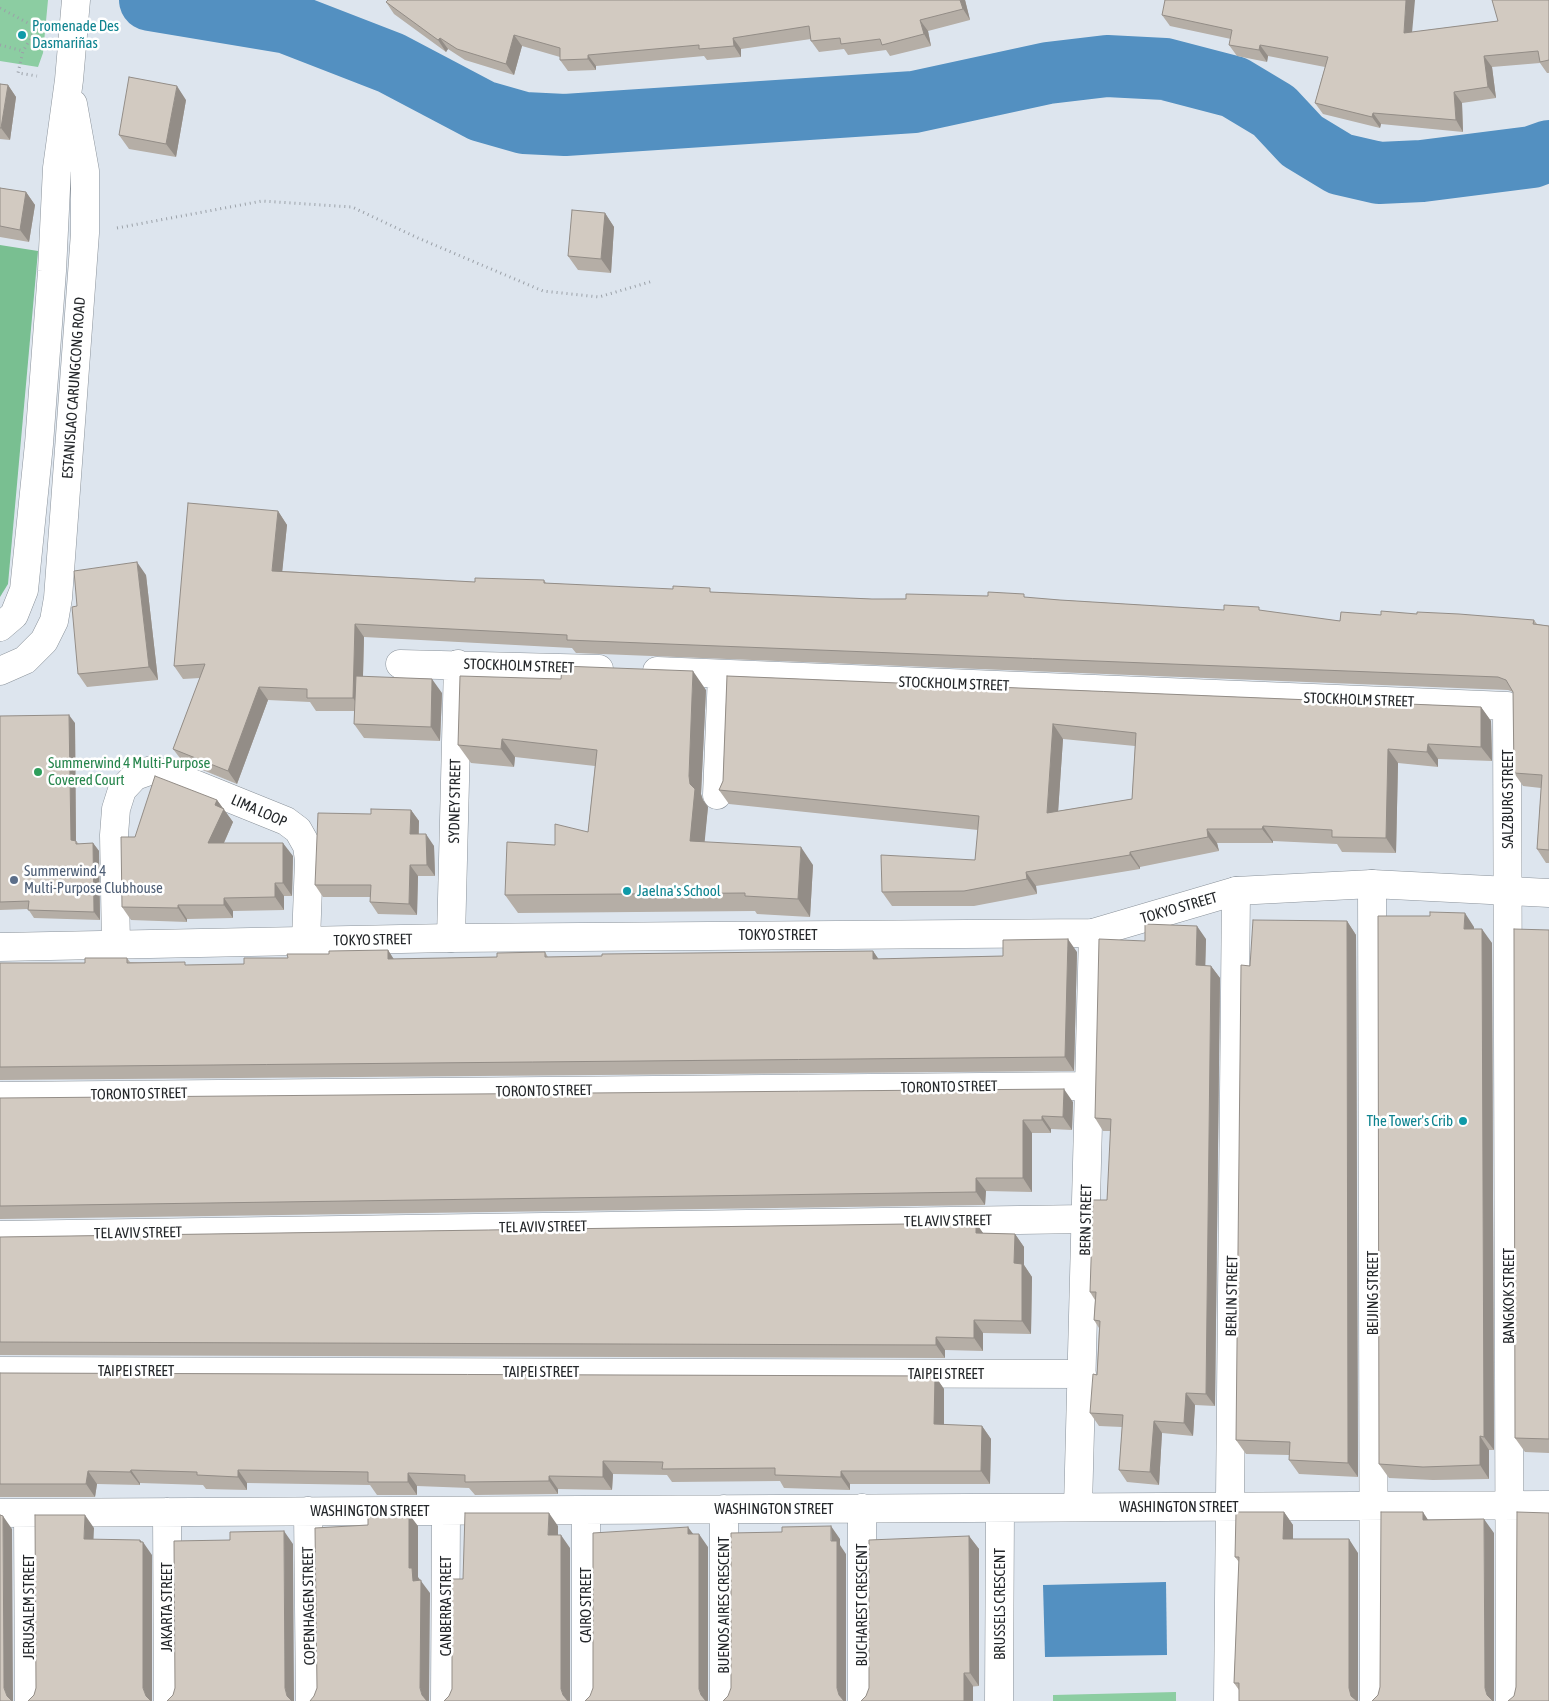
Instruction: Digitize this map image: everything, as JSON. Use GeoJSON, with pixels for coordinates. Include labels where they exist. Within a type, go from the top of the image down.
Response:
{"type":"FeatureCollection","features":[{"type":"Feature","properties":{"kind":"street","name":"ESTANISLAO CARUNGCONG ROAD"},"geometry":{"type":"LineString","coordinates":[[0,627],[14,615],[24,590],[39,444],[52,271],[57,168],[70,68],[76,0]]}},
{"type":"Feature","properties":{"kind":"street","name":"ESTANISLAO CARUNGCONG ROAD"},"geometry":{"type":"LineString","coordinates":[[0,671],[26,660],[44,641],[54,621],[58,598],[86,233],[85,171],[70,68]]}},
{"type":"Feature","properties":{"kind":"street","name":"STOCKHOLM STREET"},"geometry":{"type":"LineString","coordinates":[[400,664],[458,664],[630,670],[1508,706]]}},
{"type":"Feature","properties":{"kind":"street","name":"SYDNEY STREET"},"geometry":{"type":"LineString","coordinates":[[451,938],[458,664]]}},
{"type":"Feature","properties":{"kind":"street"},"geometry":{"type":"LineString","coordinates":[[717,795],[722,674]]}},
{"type":"Feature","properties":{"kind":"street","name":"SALZBURG STREET"},"geometry":{"type":"LineString","coordinates":[[1508,706],[1509,891]]}},
{"type":"Feature","properties":{"kind":"street","name":"LIMA LOOP"},"geometry":{"type":"LineString","coordinates":[[116,945],[114,835],[116,809],[122,790],[135,776],[152,770],[190,782],[286,821],[298,830],[307,846],[309,860],[306,941]]}},
{"type":"Feature","properties":{"kind":"street","name":"TOKYO STREET"},"geometry":{"type":"LineString","coordinates":[[0,947],[451,938],[1093,933],[1236,891],[1372,884],[1549,893]]}},
{"type":"Feature","properties":{"kind":"street","name":"BEIJING STREET"},"geometry":{"type":"LineString","coordinates":[[1372,884],[1374,1701]]}},
{"type":"Feature","properties":{"kind":"street","name":"BERLIN STREET"},"geometry":{"type":"LineString","coordinates":[[1228,1701],[1236,891]]}},
{"type":"Feature","properties":{"kind":"street","name":"BANGKOK STREET"},"geometry":{"type":"LineString","coordinates":[[1509,891],[1510,1701]]}},
{"type":"Feature","properties":{"kind":"street","name":"BERN STREET"},"geometry":{"type":"LineString","coordinates":[[1078,1507],[1093,933]]}},
{"type":"Feature","properties":{"kind":"street","name":"TORONTO STREET"},"geometry":{"type":"LineString","coordinates":[[0,1096],[1089,1086]]}},
{"type":"Feature","properties":{"kind":"street","name":"TEL AVIV STREET"},"geometry":{"type":"LineString","coordinates":[[0,1235],[1086,1219]]}},
{"type":"Feature","properties":{"kind":"street","name":"TAIPEI STREET"},"geometry":{"type":"LineString","coordinates":[[0,1371],[1082,1374]]}},
{"type":"Feature","properties":{"kind":"street","name":"WASHINGTON STREET"},"geometry":{"type":"LineString","coordinates":[[0,1513],[1549,1504]]}},
{"type":"Feature","properties":{"kind":"street","name":"BUCHAREST CRESCENT"},"geometry":{"type":"LineString","coordinates":[[862,1508],[862,1701]]}},
{"type":"Feature","properties":{"kind":"street","name":"BRUSSELS CRESCENT"},"geometry":{"type":"LineString","coordinates":[[999,1701],[1000,1508]]}},
{"type":"Feature","properties":{"kind":"street","name":"BUENOS AIRES CRESCENT"},"geometry":{"type":"LineString","coordinates":[[724,1509],[724,1701]]}},
{"type":"Feature","properties":{"kind":"street","name":"CAIRO STREET"},"geometry":{"type":"LineString","coordinates":[[586,1510],[586,1701]]}},
{"type":"Feature","properties":{"kind":"street","name":"COPENHAGEN STREET"},"geometry":{"type":"LineString","coordinates":[[308,1511],[310,1701]]}},
{"type":"Feature","properties":{"kind":"street","name":"CANBERRA STREET"},"geometry":{"type":"LineString","coordinates":[[446,1511],[446,1701]]}},
{"type":"Feature","properties":{"kind":"street","name":"JAKARTA STREET"},"geometry":{"type":"LineString","coordinates":[[167,1512],[168,1701]]}},
{"type":"Feature","properties":{"kind":"street","name":"JERUSALEM STREET"},"geometry":{"type":"LineString","coordinates":[[28,1513],[29,1701]]}},
{"type":"Feature","properties":{"kind":"path"},"geometry":{"type":"LineString","coordinates":[[0,8],[36,28],[23,51],[18,74],[70,68]]}},
{"type":"Feature","properties":{"kind":"path"},"geometry":{"type":"LineString","coordinates":[[0,45],[23,51]]}},
{"type":"Feature","properties":{"kind":"path"},"geometry":{"type":"LineString","coordinates":[[86,233],[262,201],[352,207],[418,238],[543,291],[599,297],[653,282]]}},
{"type":"Feature","properties":{"kind":"green space","name":"Promenade Des Dasmariñas"},"geometry":{"type":"Polygon","coordinates":[[[0,0],[48,0],[43,53],[38,67],[0,61],[0,0]]]}},
{"type":"Feature","properties":{"kind":"green space"},"geometry":{"type":"Polygon","coordinates":[[[0,245],[38,251],[8,584],[0,597],[0,245]]]}},
{"type":"Feature","properties":{"kind":"green space"},"geometry":{"type":"Polygon","coordinates":[[[1176,1692],[1176,1701],[1053,1701],[1053,1695],[1176,1692]]]}},
{"type":"Feature","properties":{"kind":"water"},"geometry":{"type":"Polygon","coordinates":[[[1166,1582],[1167,1655],[1045,1657],[1043,1585],[1166,1582]]]}},
{"type":"Feature","properties":{"kind":"building"},"geometry":{"type":"Polygon","coordinates":[[[388,0],[960,0],[963,9],[920,20],[924,34],[882,45],[880,39],[841,44],[840,38],[811,41],[809,26],[733,38],[734,46],[699,49],[699,45],[588,55],[588,59],[560,60],[560,48],[514,35],[506,64],[457,49],[440,38],[438,40],[386,2],[388,0]]]}},
{"type":"Feature","properties":{"kind":"building"},"geometry":{"type":"Polygon","coordinates":[[[1165,0],[1406,0],[1404,33],[1498,21],[1492,0],[1549,0],[1549,60],[1540,62],[1538,51],[1484,56],[1488,87],[1454,92],[1456,120],[1373,113],[1372,117],[1315,103],[1328,57],[1260,45],[1259,50],[1229,45],[1232,30],[1162,15],[1165,0]]]}},
{"type":"Feature","properties":{"kind":"building"},"geometry":{"type":"Polygon","coordinates":[[[129,77],[177,86],[166,144],[119,135],[129,77]]]}},
{"type":"Feature","properties":{"kind":"building"},"geometry":{"type":"Polygon","coordinates":[[[0,84],[8,85],[1,128],[0,128],[0,84]]]}},
{"type":"Feature","properties":{"kind":"building"},"geometry":{"type":"Polygon","coordinates":[[[0,188],[26,192],[20,230],[0,226],[0,188]]]}},
{"type":"Feature","properties":{"kind":"building"},"geometry":{"type":"Polygon","coordinates":[[[572,210],[605,213],[601,259],[568,256],[572,210]]]}},
{"type":"Feature","properties":{"kind":"building"},"geometry":{"type":"Polygon","coordinates":[[[188,503],[278,511],[272,571],[475,582],[475,578],[544,580],[544,583],[673,589],[673,586],[710,588],[710,592],[872,599],[906,599],[906,594],[988,596],[988,592],[1024,594],[1024,597],[1060,600],[1224,610],[1224,605],[1259,607],[1259,610],[1340,621],[1341,612],[1381,615],[1381,611],[1417,614],[1417,612],[1459,614],[1534,620],[1533,624],[1549,626],[1549,850],[1537,849],[1542,775],[1514,773],[1513,692],[1506,680],[1498,677],[567,640],[567,635],[355,624],[353,698],[307,698],[307,689],[259,687],[228,771],[173,749],[205,664],[174,666],[188,503]]]}},
{"type":"Feature","properties":{"kind":"building"},"geometry":{"type":"Polygon","coordinates":[[[137,562],[149,667],[78,674],[72,607],[77,606],[74,571],[137,562]]]}},
{"type":"Feature","properties":{"kind":"building"},"geometry":{"type":"Polygon","coordinates":[[[562,666],[693,671],[689,776],[690,784],[695,789],[690,841],[801,847],[798,899],[745,896],[745,893],[505,895],[507,842],[555,845],[555,824],[588,832],[597,750],[502,739],[501,749],[458,745],[460,676],[561,679],[562,666]]]}},
{"type":"Feature","properties":{"kind":"building"},"geometry":{"type":"Polygon","coordinates":[[[356,676],[432,679],[431,727],[354,724],[356,676]]]}},
{"type":"Feature","properties":{"kind":"building"},"geometry":{"type":"Polygon","coordinates":[[[727,676],[1481,707],[1481,747],[1428,744],[1427,752],[1388,749],[1386,838],[1332,837],[1332,830],[1263,826],[1262,829],[1207,829],[1208,837],[1130,852],[1130,855],[1026,872],[1027,879],[964,891],[882,892],[881,855],[975,860],[979,816],[719,790],[723,781],[727,676]],[[1053,724],[1047,813],[1132,799],[1136,733],[1053,724]]]}},
{"type":"Feature","properties":{"kind":"building"},"geometry":{"type":"Polygon","coordinates":[[[69,715],[71,840],[76,841],[76,844],[93,843],[94,912],[28,910],[29,901],[0,902],[0,716],[69,715]]]}},
{"type":"Feature","properties":{"kind":"building"},"geometry":{"type":"Polygon","coordinates":[[[155,776],[217,800],[215,805],[224,809],[208,843],[283,843],[283,883],[275,883],[275,897],[224,898],[224,905],[178,905],[178,908],[122,907],[121,837],[135,837],[155,776]]]}},
{"type":"Feature","properties":{"kind":"building"},"geometry":{"type":"Polygon","coordinates":[[[371,809],[411,810],[410,834],[426,834],[427,865],[410,865],[409,904],[370,902],[371,885],[315,885],[318,813],[371,814],[371,809]]]}},
{"type":"Feature","properties":{"kind":"building"},"geometry":{"type":"Polygon","coordinates":[[[1430,912],[1465,913],[1464,929],[1482,929],[1484,1437],[1480,1436],[1480,1465],[1423,1467],[1379,1464],[1378,916],[1430,916],[1430,912]]]}},
{"type":"Feature","properties":{"kind":"building"},"geometry":{"type":"Polygon","coordinates":[[[1253,920],[1347,921],[1348,1463],[1289,1460],[1290,1442],[1236,1440],[1241,965],[1250,966],[1253,920]]]}},
{"type":"Feature","properties":{"kind":"building"},"geometry":{"type":"Polygon","coordinates":[[[1145,924],[1197,926],[1196,965],[1211,966],[1206,1394],[1186,1393],[1184,1423],[1154,1421],[1150,1472],[1119,1470],[1123,1415],[1090,1413],[1093,1374],[1097,1375],[1100,1321],[1094,1320],[1096,1292],[1090,1292],[1093,1200],[1107,1200],[1111,1119],[1095,1118],[1099,939],[1145,941],[1145,924]]]}},
{"type":"Feature","properties":{"kind":"building"},"geometry":{"type":"Polygon","coordinates":[[[1514,929],[1549,930],[1549,1439],[1515,1438],[1514,929]]]}},
{"type":"Feature","properties":{"kind":"building"},"geometry":{"type":"Polygon","coordinates":[[[1068,939],[1065,1057],[0,1067],[0,963],[85,963],[85,958],[127,958],[127,963],[185,962],[185,965],[244,964],[244,958],[288,958],[287,954],[329,954],[329,951],[388,950],[388,959],[497,957],[497,953],[545,952],[545,957],[602,956],[602,954],[873,951],[873,959],[1003,956],[1003,940],[1068,939]]]}},
{"type":"Feature","properties":{"kind":"building"},"geometry":{"type":"Polygon","coordinates":[[[1064,1089],[1063,1117],[1042,1116],[1042,1120],[1023,1120],[1023,1178],[976,1178],[976,1192],[0,1206],[0,1098],[1064,1089]]]}},
{"type":"Feature","properties":{"kind":"building"},"geometry":{"type":"Polygon","coordinates":[[[976,1223],[976,1233],[1015,1234],[1014,1263],[1022,1264],[1022,1321],[974,1320],[974,1338],[936,1337],[936,1345],[0,1342],[0,1237],[976,1223]]]}},
{"type":"Feature","properties":{"kind":"building"},"geometry":{"type":"Polygon","coordinates":[[[0,1373],[935,1376],[934,1424],[982,1426],[981,1471],[841,1471],[841,1477],[775,1475],[775,1468],[662,1469],[663,1462],[603,1461],[603,1477],[549,1476],[549,1481],[465,1482],[465,1475],[408,1473],[408,1482],[368,1482],[368,1472],[238,1470],[238,1477],[197,1475],[197,1472],[131,1470],[130,1472],[88,1471],[86,1484],[0,1484],[0,1373]]]}},
{"type":"Feature","properties":{"kind":"building"},"geometry":{"type":"Polygon","coordinates":[[[1236,1512],[1284,1512],[1283,1539],[1349,1539],[1349,1688],[1351,1696],[1357,1701],[1239,1701],[1239,1683],[1234,1683],[1239,1557],[1235,1557],[1236,1512]]]}},
{"type":"Feature","properties":{"kind":"building"},"geometry":{"type":"Polygon","coordinates":[[[1381,1512],[1423,1512],[1423,1520],[1484,1519],[1485,1688],[1487,1695],[1493,1701],[1372,1701],[1378,1695],[1380,1687],[1381,1512]]]}},
{"type":"Feature","properties":{"kind":"building"},"geometry":{"type":"Polygon","coordinates":[[[1517,1512],[1549,1513],[1549,1701],[1508,1701],[1514,1696],[1516,1687],[1517,1512]]]}},
{"type":"Feature","properties":{"kind":"building"},"geometry":{"type":"Polygon","coordinates":[[[465,1513],[549,1513],[548,1535],[561,1535],[561,1689],[568,1701],[444,1701],[452,1689],[452,1579],[463,1579],[465,1513]]]}},
{"type":"Feature","properties":{"kind":"building"},"geometry":{"type":"Polygon","coordinates":[[[368,1514],[409,1514],[409,1568],[412,1568],[413,1581],[421,1580],[420,1688],[422,1695],[427,1701],[310,1701],[317,1688],[315,1528],[368,1525],[368,1514]]]}},
{"type":"Feature","properties":{"kind":"building"},"geometry":{"type":"Polygon","coordinates":[[[0,1515],[3,1516],[4,1688],[7,1696],[12,1701],[0,1701],[0,1515]]]}},
{"type":"Feature","properties":{"kind":"building"},"geometry":{"type":"Polygon","coordinates":[[[35,1515],[85,1515],[84,1539],[140,1540],[140,1542],[143,1542],[143,1688],[146,1696],[151,1701],[28,1701],[34,1695],[36,1688],[35,1515]]]}},
{"type":"Feature","properties":{"kind":"building"},"geometry":{"type":"Polygon","coordinates":[[[831,1526],[831,1541],[837,1541],[837,1688],[839,1695],[844,1701],[723,1701],[728,1696],[731,1688],[731,1533],[782,1532],[782,1527],[831,1526]]]}},
{"type":"Feature","properties":{"kind":"building"},"geometry":{"type":"Polygon","coordinates":[[[688,1527],[688,1534],[699,1534],[699,1689],[706,1701],[585,1701],[590,1696],[593,1688],[593,1533],[688,1527]]]}},
{"type":"Feature","properties":{"kind":"building"},"geometry":{"type":"Polygon","coordinates":[[[284,1531],[285,1688],[287,1696],[292,1701],[167,1701],[173,1695],[175,1688],[174,1541],[230,1540],[230,1532],[284,1531]]]}},
{"type":"Feature","properties":{"kind":"building"},"geometry":{"type":"Polygon","coordinates":[[[969,1536],[970,1673],[964,1673],[964,1701],[861,1701],[866,1696],[869,1688],[869,1540],[969,1536]]]}},
{"type":"Feature","properties":{"kind":"waterway"},"geometry":{"type":"LineString","coordinates":[[150,0],[288,23],[391,63],[482,111],[524,123],[565,125],[914,102],[1048,73],[1107,66],[1165,69],[1234,87],[1274,111],[1302,141],[1340,164],[1379,173],[1422,171],[1532,157],[1549,151]]}},
{"type":"Feature","properties":{"kind":"place","name":"Promenade Des Dasmariñas"},"geometry":{"type":"Point","coordinates":[22,35]}},
{"type":"Feature","properties":{"kind":"place","name":"Summerwind 4 Multi-Purpose Covered Court"},"geometry":{"type":"Point","coordinates":[38,772]}},
{"type":"Feature","properties":{"kind":"place","name":"Summerwind 4 Multi-Purpose Clubhouse"},"geometry":{"type":"Point","coordinates":[14,880]}},
{"type":"Feature","properties":{"kind":"place","name":"Jaelna's School"},"geometry":{"type":"Point","coordinates":[627,891]}},
{"type":"Feature","properties":{"kind":"place","name":"The Tower's Crib"},"geometry":{"type":"Point","coordinates":[1463,1121]}}]}
